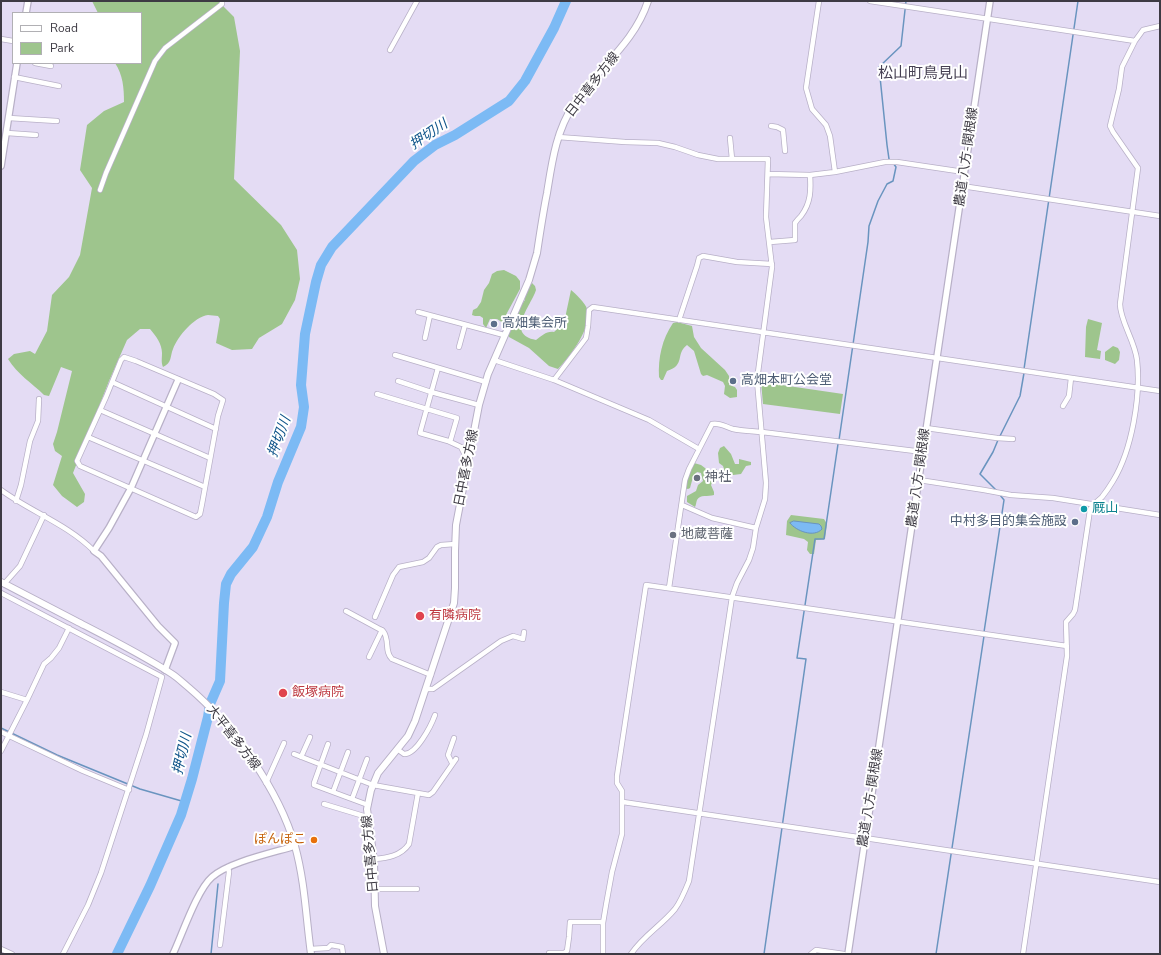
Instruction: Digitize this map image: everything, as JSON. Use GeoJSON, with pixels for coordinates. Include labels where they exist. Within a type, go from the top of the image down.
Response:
{"type":"FeatureCollection","features":[{"type":"Feature","properties":{"kind":"main road","name":"日中喜多方線"},"geometry":{"type":"LineString","coordinates":[[384,954],[377,918],[374,859],[367,817],[368,805],[373,785],[378,773],[408,736],[415,721],[454,602],[456,588],[456,525],[480,405],[494,360],[529,280],[537,253],[553,153],[558,136],[575,103],[633,34],[641,20],[648,1]]}},
{"type":"Feature","properties":{"kind":"main road","name":"大平喜多方線"},"geometry":{"type":"LineString","coordinates":[[2,583],[121,644],[172,674],[203,700],[232,733],[255,765],[284,814],[295,846],[304,883],[310,951]]}},
{"type":"Feature","properties":{"kind":"street"},"geometry":{"type":"LineString","coordinates":[[26,12],[28,1]]}},
{"type":"Feature","properties":{"kind":"street"},"geometry":{"type":"LineString","coordinates":[[100,190],[106,173],[156,61],[165,48],[222,4],[222,1]]}},
{"type":"Feature","properties":{"kind":"street"},"geometry":{"type":"LineString","coordinates":[[390,50],[417,1]]}},
{"type":"Feature","properties":{"kind":"street"},"geometry":{"type":"LineString","coordinates":[[818,1],[806,88],[812,109],[826,125],[830,136],[835,172]]}},
{"type":"Feature","properties":{"kind":"street"},"geometry":{"type":"LineString","coordinates":[[870,1],[1135,41]]}},
{"type":"Feature","properties":{"kind":"street","name":"農道 八方-関根線"},"geometry":{"type":"LineString","coordinates":[[848,954],[990,1]]}},
{"type":"Feature","properties":{"kind":"street"},"geometry":{"type":"LineString","coordinates":[[1023,954],[1067,656],[1066,622],[1075,610],[1090,510],[1092,505],[1102,497],[1113,481],[1124,459],[1131,435],[1137,388],[1137,359],[1133,343],[1120,311],[1138,168],[1110,126],[1119,89],[1122,67],[1135,41],[1143,30],[1160,26]]}},
{"type":"Feature","properties":{"kind":"street"},"geometry":{"type":"LineString","coordinates":[[1,39],[12,41]]}},
{"type":"Feature","properties":{"kind":"street"},"geometry":{"type":"LineString","coordinates":[[1,166],[17,64]]}},
{"type":"Feature","properties":{"kind":"street"},"geometry":{"type":"LineString","coordinates":[[40,64],[51,66]]}},
{"type":"Feature","properties":{"kind":"street"},"geometry":{"type":"LineString","coordinates":[[14,76],[59,86]]}},
{"type":"Feature","properties":{"kind":"street"},"geometry":{"type":"LineString","coordinates":[[9,118],[57,121]]}},
{"type":"Feature","properties":{"kind":"street"},"geometry":{"type":"LineString","coordinates":[[771,126],[783,130],[784,151]]}},
{"type":"Feature","properties":{"kind":"street"},"geometry":{"type":"LineString","coordinates":[[7,133],[36,135]]}},
{"type":"Feature","properties":{"kind":"street"},"geometry":{"type":"LineString","coordinates":[[558,136],[625,142],[658,142],[698,155],[718,159],[768,158],[766,204],[772,264],[757,380],[766,483],[765,499],[756,528],[753,548],[749,560],[737,582],[732,597],[689,881],[684,894],[674,909],[639,942],[631,954]]}},
{"type":"Feature","properties":{"kind":"street"},"geometry":{"type":"LineString","coordinates":[[730,138],[732,159]]}},
{"type":"Feature","properties":{"kind":"street"},"geometry":{"type":"LineString","coordinates":[[768,174],[810,175],[835,172],[885,162],[897,162],[964,172]]}},
{"type":"Feature","properties":{"kind":"street"},"geometry":{"type":"LineString","coordinates":[[770,242],[795,240],[795,223],[802,215],[810,199],[810,175]]}},
{"type":"Feature","properties":{"kind":"street"},"geometry":{"type":"LineString","coordinates":[[962,186],[1160,216]]}},
{"type":"Feature","properties":{"kind":"street"},"geometry":{"type":"LineString","coordinates":[[678,320],[699,258],[703,256],[737,262],[772,264]]}},
{"type":"Feature","properties":{"kind":"street"},"geometry":{"type":"LineString","coordinates":[[554,380],[586,338],[589,310],[593,308],[1160,391]]}},
{"type":"Feature","properties":{"kind":"street"},"geometry":{"type":"LineString","coordinates":[[418,312],[504,335]]}},
{"type":"Feature","properties":{"kind":"street"},"geometry":{"type":"LineString","coordinates":[[425,338],[430,315]]}},
{"type":"Feature","properties":{"kind":"street"},"geometry":{"type":"LineString","coordinates":[[459,347],[465,325]]}},
{"type":"Feature","properties":{"kind":"street"},"geometry":{"type":"LineString","coordinates":[[395,355],[486,382]]}},
{"type":"Feature","properties":{"kind":"street"},"geometry":{"type":"LineString","coordinates":[[124,357],[178,380],[214,394],[223,400],[210,458],[200,514],[196,517],[80,466],[77,461],[121,360],[124,357]]}},
{"type":"Feature","properties":{"kind":"street"},"geometry":{"type":"LineString","coordinates":[[494,360],[554,380],[649,420],[699,449]]}},
{"type":"Feature","properties":{"kind":"street"},"geometry":{"type":"LineString","coordinates":[[438,368],[420,433],[461,447],[465,455],[469,456]]}},
{"type":"Feature","properties":{"kind":"street"},"geometry":{"type":"LineString","coordinates":[[1063,406],[1069,396],[1072,378]]}},
{"type":"Feature","properties":{"kind":"street"},"geometry":{"type":"LineString","coordinates":[[94,550],[109,528],[131,488],[178,380]]}},
{"type":"Feature","properties":{"kind":"street"},"geometry":{"type":"LineString","coordinates":[[398,381],[431,392],[480,405]]}},
{"type":"Feature","properties":{"kind":"street"},"geometry":{"type":"LineString","coordinates":[[112,382],[216,429]]}},
{"type":"Feature","properties":{"kind":"street"},"geometry":{"type":"LineString","coordinates":[[377,394],[457,418],[450,442]]}},
{"type":"Feature","properties":{"kind":"street"},"geometry":{"type":"LineString","coordinates":[[16,500],[21,485],[30,441],[38,421],[39,399]]}},
{"type":"Feature","properties":{"kind":"street"},"geometry":{"type":"LineString","coordinates":[[100,410],[210,458]]}},
{"type":"Feature","properties":{"kind":"street"},"geometry":{"type":"LineString","coordinates":[[669,588],[685,480],[712,424],[720,424],[742,430],[923,452]]}},
{"type":"Feature","properties":{"kind":"street"},"geometry":{"type":"LineString","coordinates":[[926,428],[1012,439]]}},
{"type":"Feature","properties":{"kind":"street"},"geometry":{"type":"LineString","coordinates":[[88,437],[205,487]]}},
{"type":"Feature","properties":{"kind":"street"},"geometry":{"type":"LineString","coordinates":[[919,480],[1011,495],[1053,498],[1160,515]]}},
{"type":"Feature","properties":{"kind":"street"},"geometry":{"type":"LineString","coordinates":[[1,490],[81,538],[100,556],[158,626],[175,643],[165,670]]}},
{"type":"Feature","properties":{"kind":"street"},"geometry":{"type":"LineString","coordinates":[[682,505],[712,518],[756,528]]}},
{"type":"Feature","properties":{"kind":"street"},"geometry":{"type":"LineString","coordinates":[[2,583],[20,566],[44,515]]}},
{"type":"Feature","properties":{"kind":"street"},"geometry":{"type":"LineString","coordinates":[[375,616],[393,575],[399,567],[423,562],[429,558],[437,546],[455,544]]}},
{"type":"Feature","properties":{"kind":"street"},"geometry":{"type":"LineString","coordinates":[[603,954],[603,922],[612,872],[622,834],[623,802],[622,791],[617,783],[617,776],[646,585],[1067,646]]}},
{"type":"Feature","properties":{"kind":"street"},"geometry":{"type":"LineString","coordinates":[[1,593],[162,677],[129,790],[101,873],[88,905],[63,954]]}},
{"type":"Feature","properties":{"kind":"street"},"geometry":{"type":"LineString","coordinates":[[346,611],[382,630],[386,634],[390,657],[431,675]]}},
{"type":"Feature","properties":{"kind":"street"},"geometry":{"type":"LineString","coordinates":[[1,752],[44,664],[60,648],[69,628]]}},
{"type":"Feature","properties":{"kind":"street"},"geometry":{"type":"LineString","coordinates":[[369,658],[382,630]]}},
{"type":"Feature","properties":{"kind":"street"},"geometry":{"type":"LineString","coordinates":[[426,689],[433,689],[501,641],[513,636],[523,638],[524,632]]}},
{"type":"Feature","properties":{"kind":"street"},"geometry":{"type":"LineString","coordinates":[[1,692],[27,700]]}},
{"type":"Feature","properties":{"kind":"street"},"geometry":{"type":"LineString","coordinates":[[397,749],[404,754],[410,753],[417,746],[436,715]]}},
{"type":"Feature","properties":{"kind":"street"},"geometry":{"type":"LineString","coordinates":[[1,732],[83,771],[129,790]]}},
{"type":"Feature","properties":{"kind":"street"},"geometry":{"type":"LineString","coordinates":[[302,757],[310,737]]}},
{"type":"Feature","properties":{"kind":"street"},"geometry":{"type":"LineString","coordinates":[[452,763],[448,755],[454,738]]}},
{"type":"Feature","properties":{"kind":"street"},"geometry":{"type":"LineString","coordinates":[[266,783],[284,743]]}},
{"type":"Feature","properties":{"kind":"street"},"geometry":{"type":"LineString","coordinates":[[328,744],[314,785],[368,805]]}},
{"type":"Feature","properties":{"kind":"street"},"geometry":{"type":"LineString","coordinates":[[333,792],[348,752]]}},
{"type":"Feature","properties":{"kind":"street"},"geometry":{"type":"LineString","coordinates":[[294,754],[373,785],[430,795],[456,758]]}},
{"type":"Feature","properties":{"kind":"street"},"geometry":{"type":"LineString","coordinates":[[352,799],[367,759]]}},
{"type":"Feature","properties":{"kind":"street"},"geometry":{"type":"LineString","coordinates":[[374,859],[394,856],[406,848],[409,844],[418,793]]}},
{"type":"Feature","properties":{"kind":"street"},"geometry":{"type":"LineString","coordinates":[[623,802],[1160,882]]}},
{"type":"Feature","properties":{"kind":"street"},"geometry":{"type":"LineString","coordinates":[[324,804],[367,817]]}},
{"type":"Feature","properties":{"kind":"street"},"geometry":{"type":"LineString","coordinates":[[173,954],[203,888],[210,878],[228,867],[295,846]]}},
{"type":"Feature","properties":{"kind":"street"},"geometry":{"type":"LineString","coordinates":[[220,945],[229,872],[228,867]]}},
{"type":"Feature","properties":{"kind":"street"},"geometry":{"type":"LineString","coordinates":[[375,889],[417,889]]}},
{"type":"Feature","properties":{"kind":"street"},"geometry":{"type":"LineString","coordinates":[[549,953],[564,953],[567,951],[570,922],[603,922]]}},
{"type":"Feature","properties":{"kind":"street"},"geometry":{"type":"LineString","coordinates":[[310,951],[328,948],[331,945],[342,947],[343,954]]}},
{"type":"Feature","properties":{"kind":"street"},"geometry":{"type":"LineString","coordinates":[[1,949],[12,954]]}},
{"type":"Feature","properties":{"kind":"street"},"geometry":{"type":"LineString","coordinates":[[811,954],[816,950],[844,954]]}},
{"type":"Feature","properties":{"kind":"green space"},"geometry":{"type":"Polygon","coordinates":[[[92,1],[218,1],[234,17],[240,51],[234,179],[281,225],[297,250],[300,279],[295,300],[282,324],[259,338],[252,349],[232,350],[216,343],[220,319],[218,316],[209,315],[197,319],[187,328],[175,344],[168,363],[163,367],[160,343],[150,329],[140,329],[127,340],[109,381],[73,473],[85,494],[84,502],[77,507],[62,496],[53,485],[62,456],[55,451],[53,444],[72,371],[61,367],[49,396],[44,395],[25,378],[8,359],[14,354],[30,351],[35,354],[47,331],[52,295],[69,277],[80,255],[92,188],[80,170],[87,125],[104,111],[124,102],[124,92],[120,72],[116,64],[142,64],[142,12],[98,12],[92,1]]]}},
{"type":"Feature","properties":{"kind":"green space"},"geometry":{"type":"Polygon","coordinates":[[[504,270],[516,276],[520,281],[520,289],[503,323],[497,319],[490,319],[486,328],[483,324],[483,318],[472,315],[473,310],[477,308],[481,302],[484,290],[489,283],[492,274],[497,271],[504,270]]]}},
{"type":"Feature","properties":{"kind":"green space"},"geometry":{"type":"Polygon","coordinates":[[[532,283],[536,290],[522,319],[521,326],[522,332],[527,337],[536,340],[546,333],[554,332],[564,323],[571,290],[578,296],[587,309],[588,316],[583,333],[574,349],[558,369],[549,366],[529,348],[509,337],[507,332],[519,308],[525,300],[525,294],[532,283]]]}},
{"type":"Feature","properties":{"kind":"green space"},"geometry":{"type":"Polygon","coordinates":[[[1088,319],[1102,323],[1097,350],[1101,351],[1100,359],[1085,357],[1086,327],[1088,319]]]}},
{"type":"Feature","properties":{"kind":"green space"},"geometry":{"type":"Polygon","coordinates":[[[677,322],[692,326],[694,337],[701,348],[725,370],[729,376],[729,385],[735,387],[737,390],[737,397],[730,398],[724,394],[725,386],[723,382],[701,374],[694,351],[687,345],[681,352],[679,363],[673,369],[667,371],[663,380],[661,380],[659,377],[659,370],[663,342],[673,323],[677,322]]]}},
{"type":"Feature","properties":{"kind":"green space"},"geometry":{"type":"Polygon","coordinates":[[[1113,346],[1118,348],[1120,352],[1119,360],[1115,364],[1105,360],[1105,352],[1113,346]]]}},
{"type":"Feature","properties":{"kind":"green space"},"geometry":{"type":"Polygon","coordinates":[[[761,382],[843,394],[840,414],[763,404],[761,382]]]}},
{"type":"Feature","properties":{"kind":"green space"},"geometry":{"type":"Polygon","coordinates":[[[724,446],[731,454],[735,464],[739,464],[739,459],[751,462],[751,465],[746,466],[741,474],[733,475],[725,472],[723,466],[719,463],[718,453],[720,448],[724,446]]]}},
{"type":"Feature","properties":{"kind":"green space"},"geometry":{"type":"Polygon","coordinates":[[[694,463],[701,465],[709,471],[716,469],[718,471],[711,485],[714,495],[702,496],[698,498],[695,507],[687,502],[687,496],[696,491],[698,485],[703,481],[701,473],[697,472],[693,477],[690,488],[685,488],[686,479],[694,463]]]}},
{"type":"Feature","properties":{"kind":"green space"},"geometry":{"type":"Polygon","coordinates":[[[791,515],[824,519],[827,524],[825,539],[816,540],[814,554],[810,554],[807,550],[808,542],[804,539],[786,535],[787,521],[791,515]]]}},
{"type":"Feature","properties":{"kind":"water"},"geometry":{"type":"Polygon","coordinates":[[[794,521],[819,524],[822,529],[819,532],[814,533],[801,531],[796,529],[790,523],[794,521]]]}},
{"type":"Feature","properties":{"kind":"waterway","name":"押切川"},"geometry":{"type":"LineString","coordinates":[[117,954],[150,886],[181,815],[192,779],[210,704],[220,681],[226,584],[231,574],[253,547],[267,517],[278,482],[301,427],[304,407],[301,385],[305,334],[321,265],[332,247],[414,161],[435,145],[455,135],[509,101],[525,81],[554,28],[566,1]]}},
{"type":"Feature","properties":{"kind":"waterway"},"geometry":{"type":"LineString","coordinates":[[890,160],[887,145],[879,67],[901,46],[906,1]]}},
{"type":"Feature","properties":{"kind":"waterway"},"geometry":{"type":"LineString","coordinates":[[1024,369],[1078,1]]}},
{"type":"Feature","properties":{"kind":"waterway"},"geometry":{"type":"LineString","coordinates":[[839,440],[868,242],[869,226],[878,201],[887,184],[893,181],[896,167],[893,163]]}},
{"type":"Feature","properties":{"kind":"waterway"},"geometry":{"type":"LineString","coordinates":[[1000,436],[1020,396],[1024,373]]}},
{"type":"Feature","properties":{"kind":"waterway"},"geometry":{"type":"LineString","coordinates":[[998,440],[980,474],[998,492]]}},
{"type":"Feature","properties":{"kind":"waterway"},"geometry":{"type":"LineString","coordinates":[[764,954],[806,659],[797,658],[815,539],[824,539],[838,444]]}},
{"type":"Feature","properties":{"kind":"waterway"},"geometry":{"type":"LineString","coordinates":[[984,632],[1004,500],[1000,495]]}},
{"type":"Feature","properties":{"kind":"waterway"},"geometry":{"type":"LineString","coordinates":[[936,954],[984,636]]}},
{"type":"Feature","properties":{"kind":"waterway"},"geometry":{"type":"LineString","coordinates":[[1,728],[57,755],[140,789],[185,802]]}},
{"type":"Feature","properties":{"kind":"waterway"},"geometry":{"type":"LineString","coordinates":[[211,954],[218,884]]}},
{"type":"Feature","properties":{"kind":"place","name":"高畑集会所"},"geometry":{"type":"Point","coordinates":[494,324]}},
{"type":"Feature","properties":{"kind":"place","name":"高畑本町公会堂"},"geometry":{"type":"Point","coordinates":[733,381]}},
{"type":"Feature","properties":{"kind":"place","name":"神社"},"geometry":{"type":"Point","coordinates":[697,478]}},
{"type":"Feature","properties":{"kind":"place","name":"厩山"},"geometry":{"type":"Point","coordinates":[1084,509]}},
{"type":"Feature","properties":{"kind":"place","name":"中村多目的集会施設"},"geometry":{"type":"Point","coordinates":[1075,522]}},
{"type":"Feature","properties":{"kind":"place","name":"地蔵菩薩"},"geometry":{"type":"Point","coordinates":[673,535]}},
{"type":"Feature","properties":{"kind":"place","name":"有隣病院"},"geometry":{"type":"Point","coordinates":[420,616]}},
{"type":"Feature","properties":{"kind":"place","name":"飯塚病院"},"geometry":{"type":"Point","coordinates":[283,693]}},
{"type":"Feature","properties":{"kind":"place","name":"ぽんぽこ"},"geometry":{"type":"Point","coordinates":[314,840]}},
{"type":"Feature","properties":{"kind":"district","name":"松山町鳥見山"},"geometry":{"type":"Point","coordinates":[923,74]}}]}
